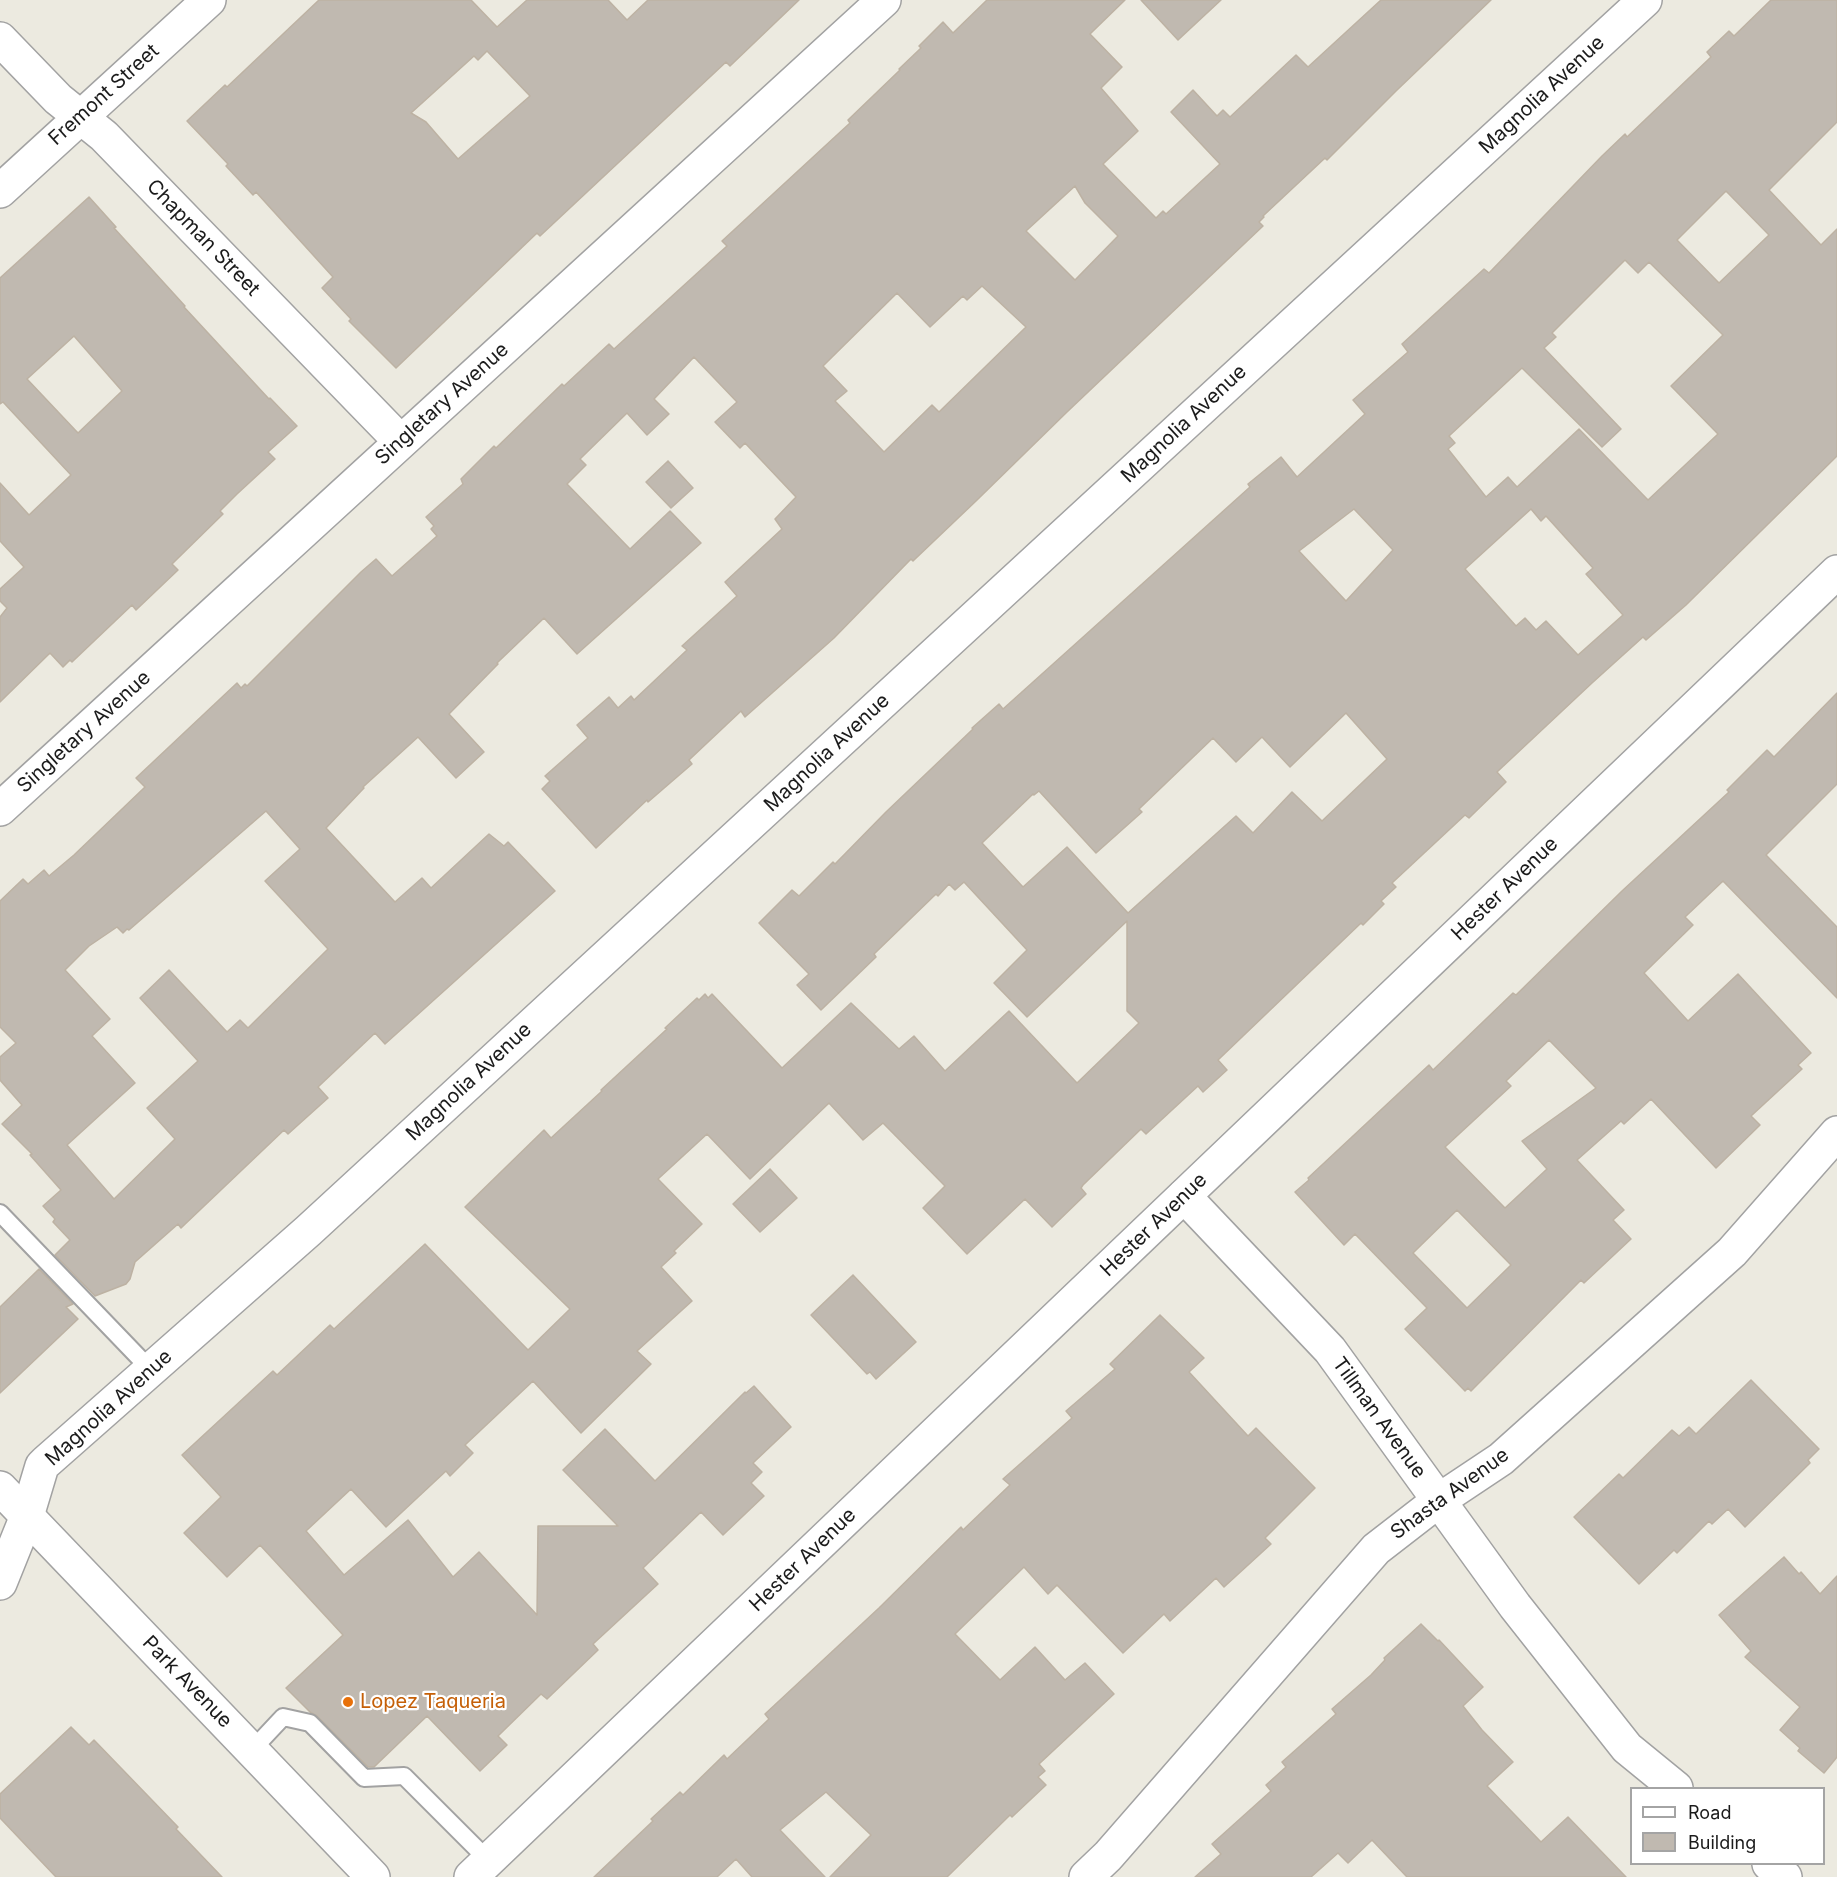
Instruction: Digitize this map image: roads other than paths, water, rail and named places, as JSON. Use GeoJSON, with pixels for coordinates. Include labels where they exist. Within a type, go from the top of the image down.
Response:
{"type":"FeatureCollection","features":[{"type":"Feature","properties":{"kind":"street","name":"Fremont Street"},"geometry":{"type":"LineString","coordinates":[[0,191],[209,0]]}},
{"type":"Feature","properties":{"kind":"street","name":"Singletary Avenue"},"geometry":{"type":"LineString","coordinates":[[0,809],[884,0]]}},
{"type":"Feature","properties":{"kind":"street","name":"Magnolia Avenue"},"geometry":{"type":"LineString","coordinates":[[0,1583],[27,1516],[42,1466],[317,1222],[1645,0]]}},
{"type":"Feature","properties":{"kind":"street","name":"Chapman Street"},"geometry":{"type":"LineString","coordinates":[[0,39],[58,99],[104,136],[401,442]]}},
{"type":"Feature","properties":{"kind":"street","name":"Hester Avenue"},"geometry":{"type":"LineString","coordinates":[[479,1869],[1837,572]]}},
{"type":"Feature","properties":{"kind":"street","name":"Shasta Avenue"},"geometry":{"type":"LineString","coordinates":[[1086,1877],[1108,1856],[1376,1549],[1438,1501],[1501,1459],[1732,1252],[1837,1133]]}},
{"type":"Feature","properties":{"kind":"street","name":"Tillman Avenue"},"geometry":{"type":"LineString","coordinates":[[1184,1196],[1330,1350],[1515,1606],[1627,1748],[1675,1787]]}},
{"type":"Feature","properties":{"kind":"street","name":"Park Avenue"},"geometry":{"type":"LineString","coordinates":[[0,1488],[373,1877]]}},
{"type":"Feature","properties":{"kind":"street"},"geometry":{"type":"LineString","coordinates":[[1771,1865],[1785,1877]]}},
{"type":"Feature","properties":{"kind":"lane"},"geometry":{"type":"LineString","coordinates":[[0,1213],[150,1369]]}},
{"type":"Feature","properties":{"kind":"lane"},"geometry":{"type":"LineString","coordinates":[[252,1750],[284,1717],[310,1723],[364,1778],[404,1776],[479,1869]]}},
{"type":"Feature","properties":{"kind":"place","name":"Lopez Taqueria"},"geometry":{"type":"Point","coordinates":[348,1702]}}]}
